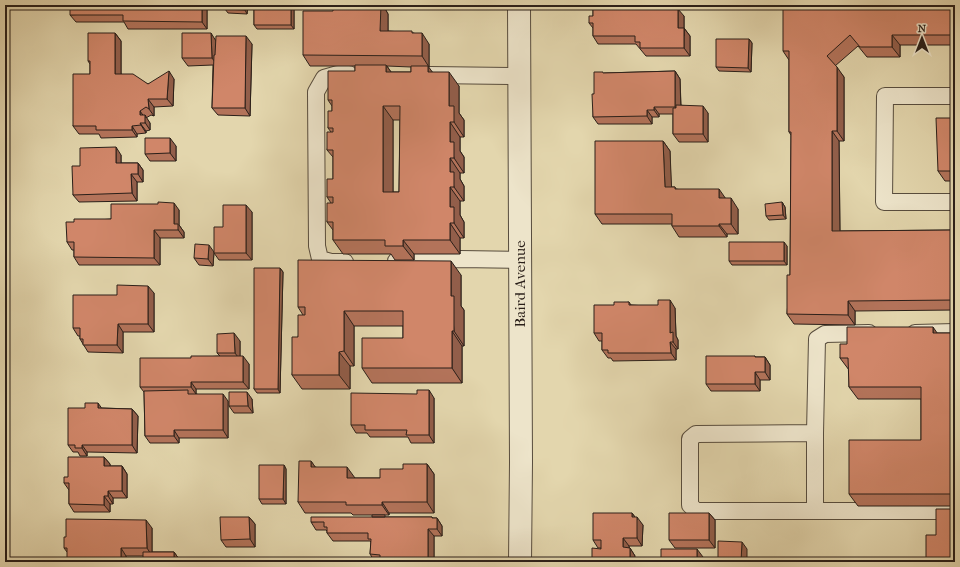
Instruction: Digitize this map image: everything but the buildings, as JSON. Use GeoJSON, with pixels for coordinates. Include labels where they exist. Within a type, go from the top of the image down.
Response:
{"type":"FeatureCollection","features":[{"type":"Feature","properties":{"kind":"street","name":"Baird Avenue"},"geometry":{"type":"LineString","coordinates":[[519,5],[520,562]]}},
{"type":"Feature","properties":{"kind":"lane"},"geometry":{"type":"LineString","coordinates":[[359,262],[331,262],[320,259],[317,246],[316,92],[324,78],[338,74],[360,74]]}},
{"type":"Feature","properties":{"kind":"lane"},"geometry":{"type":"LineString","coordinates":[[414,75],[519,76]]}},
{"type":"Feature","properties":{"kind":"lane"},"geometry":{"type":"LineString","coordinates":[[955,96],[885,96],[884,202],[955,202]]}},
{"type":"Feature","properties":{"kind":"lane"},"geometry":{"type":"LineString","coordinates":[[381,262],[460,259],[520,260]]}},
{"type":"Feature","properties":{"kind":"lane"},"geometry":{"type":"LineString","coordinates":[[815,511],[817,339],[825,334],[955,332]]}},
{"type":"Feature","properties":{"kind":"lane"},"geometry":{"type":"LineString","coordinates":[[815,433],[696,434],[690,439],[690,504],[696,511],[955,511]]}}]}
